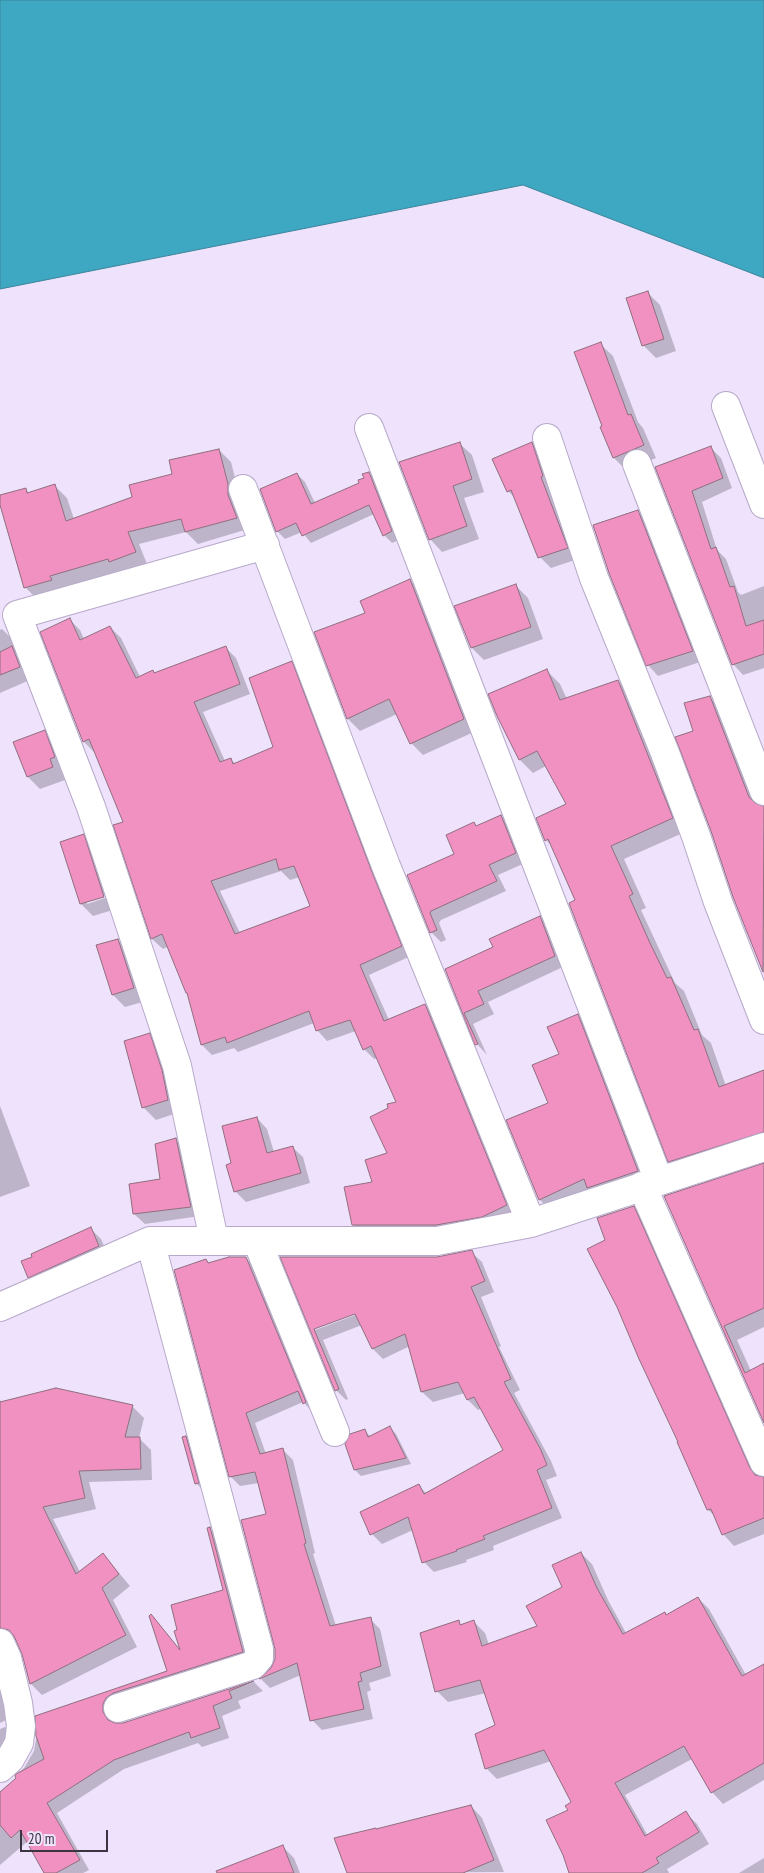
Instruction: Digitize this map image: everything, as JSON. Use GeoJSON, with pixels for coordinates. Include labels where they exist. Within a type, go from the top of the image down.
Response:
{"type":"FeatureCollection","features":[{"type":"Feature","properties":{"kind":"street"},"geometry":{"type":"LineString","coordinates":[[726,406],[764,504]]}},
{"type":"Feature","properties":{"kind":"street"},"geometry":{"type":"LineString","coordinates":[[370,428],[650,1183],[764,1462]]}},
{"type":"Feature","properties":{"kind":"street"},"geometry":{"type":"LineString","coordinates":[[547,438],[594,578],[665,753],[718,902],[764,1020]]}},
{"type":"Feature","properties":{"kind":"street"},"geometry":{"type":"LineString","coordinates":[[637,464],[764,791]]}},
{"type":"Feature","properties":{"kind":"street"},"geometry":{"type":"LineString","coordinates":[[243,490],[386,866],[531,1222]]}},
{"type":"Feature","properties":{"kind":"street"},"geometry":{"type":"LineString","coordinates":[[214,1240],[177,1066],[91,807],[17,614],[265,545]]}},
{"type":"Feature","properties":{"kind":"street"},"geometry":{"type":"LineString","coordinates":[[0,1306],[150,1240],[437,1240],[531,1222],[764,1147]]}},
{"type":"Feature","properties":{"kind":"street"},"geometry":{"type":"LineString","coordinates":[[118,1708],[253,1665],[259,1658],[259,1649],[150,1240]]}},
{"type":"Feature","properties":{"kind":"street"},"geometry":{"type":"LineString","coordinates":[[257,1241],[334,1432]]}},
{"type":"Feature","properties":{"kind":"street"},"geometry":{"type":"LineString","coordinates":[[0,1643],[8,1658],[21,1726],[19,1743],[10,1759],[0,1768]]}},
{"type":"Feature","properties":{"kind":"water"},"geometry":{"type":"Polygon","coordinates":[[[0,0],[764,0],[764,278],[523,185],[0,289],[0,0]]]}},
{"type":"Feature","properties":{"kind":"building"},"geometry":{"type":"Polygon","coordinates":[[[648,291],[664,339],[642,346],[626,298],[648,291]]]}},
{"type":"Feature","properties":{"kind":"building"},"geometry":{"type":"Polygon","coordinates":[[[601,342],[628,415],[631,414],[644,445],[613,458],[574,352],[601,342]]]}},
{"type":"Feature","properties":{"kind":"building"},"geometry":{"type":"Polygon","coordinates":[[[460,442],[472,479],[453,486],[467,526],[429,540],[399,462],[460,442]]]}},
{"type":"Feature","properties":{"kind":"building"},"geometry":{"type":"Polygon","coordinates":[[[532,442],[543,476],[541,477],[568,548],[538,558],[511,490],[507,492],[492,459],[532,442]]]}},
{"type":"Feature","properties":{"kind":"building"},"geometry":{"type":"Polygon","coordinates":[[[711,446],[723,478],[692,491],[711,549],[716,547],[730,587],[734,586],[746,626],[764,620],[764,654],[732,665],[655,467],[711,446]]]}},
{"type":"Feature","properties":{"kind":"building"},"geometry":{"type":"Polygon","coordinates":[[[219,449],[228,484],[228,495],[237,518],[185,532],[181,519],[128,532],[136,552],[109,562],[108,559],[50,576],[52,580],[24,588],[0,505],[0,495],[26,488],[27,493],[55,484],[66,521],[132,497],[129,485],[172,474],[169,460],[219,449]]]}},
{"type":"Feature","properties":{"kind":"building"},"geometry":{"type":"Polygon","coordinates":[[[369,472],[392,531],[383,536],[369,505],[302,536],[296,523],[276,532],[260,489],[297,473],[311,504],[359,483],[358,480],[364,478],[362,474],[369,472]]]}},
{"type":"Feature","properties":{"kind":"building"},"geometry":{"type":"Polygon","coordinates":[[[638,510],[693,651],[646,666],[609,573],[593,525],[638,510]]]}},
{"type":"Feature","properties":{"kind":"building"},"geometry":{"type":"Polygon","coordinates":[[[410,579],[464,719],[410,744],[389,699],[347,719],[314,632],[365,613],[360,601],[410,579]]]}},
{"type":"Feature","properties":{"kind":"building"},"geometry":{"type":"Polygon","coordinates":[[[516,584],[531,627],[471,648],[454,606],[516,584]]]}},
{"type":"Feature","properties":{"kind":"building"},"geometry":{"type":"Polygon","coordinates":[[[70,618],[80,640],[110,626],[136,678],[153,670],[154,673],[226,646],[240,684],[194,702],[220,762],[231,758],[233,764],[273,747],[249,678],[292,661],[402,946],[360,965],[384,1021],[425,1004],[507,1205],[482,1217],[436,1225],[352,1225],[344,1187],[372,1182],[365,1160],[387,1153],[370,1117],[388,1108],[387,1104],[396,1102],[371,1046],[363,1050],[350,1020],[316,1031],[309,1011],[227,1043],[225,1037],[201,1045],[187,993],[162,934],[151,939],[113,825],[123,822],[89,739],[83,742],[40,632],[70,618]],[[276,859],[211,881],[235,934],[310,906],[294,866],[279,870],[276,859]]]}},
{"type":"Feature","properties":{"kind":"building"},"geometry":{"type":"Polygon","coordinates":[[[12,646],[20,667],[0,675],[0,652],[12,646]]]}},
{"type":"Feature","properties":{"kind":"building"},"geometry":{"type":"Polygon","coordinates":[[[547,669],[560,700],[618,680],[673,818],[611,846],[633,894],[629,896],[650,943],[667,978],[671,977],[694,1030],[698,1029],[719,1087],[764,1070],[764,1132],[668,1162],[569,903],[575,900],[548,839],[545,841],[536,818],[566,804],[537,751],[519,760],[488,694],[547,669]]]}},
{"type":"Feature","properties":{"kind":"building"},"geometry":{"type":"Polygon","coordinates":[[[710,696],[749,797],[755,803],[764,806],[763,972],[733,897],[711,831],[675,737],[693,731],[684,703],[710,696]]]}},
{"type":"Feature","properties":{"kind":"building"},"geometry":{"type":"Polygon","coordinates":[[[45,730],[55,757],[50,759],[53,767],[27,777],[13,742],[45,730]]]}},
{"type":"Feature","properties":{"kind":"building"},"geometry":{"type":"Polygon","coordinates":[[[501,815],[516,853],[489,865],[497,881],[431,911],[430,913],[437,930],[430,933],[407,875],[454,854],[446,835],[474,822],[476,826],[501,815]]]}},
{"type":"Feature","properties":{"kind":"building"},"geometry":{"type":"Polygon","coordinates":[[[84,834],[104,897],[80,904],[60,842],[84,834]]]}},
{"type":"Feature","properties":{"kind":"building"},"geometry":{"type":"Polygon","coordinates":[[[540,916],[555,956],[478,991],[484,1004],[464,1013],[478,1044],[475,1045],[445,969],[493,947],[489,939],[540,916]]]}},
{"type":"Feature","properties":{"kind":"building"},"geometry":{"type":"Polygon","coordinates":[[[118,939],[134,988],[112,995],[96,945],[118,939]]]}},
{"type":"Feature","properties":{"kind":"building"},"geometry":{"type":"Polygon","coordinates":[[[578,1014],[638,1171],[587,1188],[584,1179],[539,1200],[506,1120],[548,1103],[532,1065],[559,1054],[547,1027],[578,1014]]]}},
{"type":"Feature","properties":{"kind":"building"},"geometry":{"type":"Polygon","coordinates":[[[150,1033],[162,1070],[168,1100],[142,1108],[124,1041],[150,1033]]]}},
{"type":"Feature","properties":{"kind":"building"},"geometry":{"type":"Polygon","coordinates":[[[257,1117],[267,1153],[293,1146],[301,1173],[234,1192],[226,1165],[231,1163],[222,1126],[257,1117]]]}},
{"type":"Feature","properties":{"kind":"building"},"geometry":{"type":"Polygon","coordinates":[[[176,1138],[191,1207],[133,1214],[129,1184],[160,1179],[155,1144],[176,1138]]]}},
{"type":"Feature","properties":{"kind":"building"},"geometry":{"type":"Polygon","coordinates":[[[764,1163],[764,1308],[724,1326],[745,1373],[764,1363],[764,1423],[664,1196],[764,1163]]]}},
{"type":"Feature","properties":{"kind":"building"},"geometry":{"type":"Polygon","coordinates":[[[634,1206],[750,1468],[755,1475],[764,1477],[764,1518],[722,1535],[711,1509],[707,1510],[617,1307],[587,1249],[605,1240],[597,1218],[634,1206]]]}},
{"type":"Feature","properties":{"kind":"building"},"geometry":{"type":"Polygon","coordinates":[[[91,1227],[99,1246],[28,1278],[21,1261],[32,1257],[31,1254],[91,1227]]]}},
{"type":"Feature","properties":{"kind":"building"},"geometry":{"type":"Polygon","coordinates":[[[472,1250],[485,1281],[471,1287],[511,1379],[504,1382],[541,1450],[547,1465],[537,1470],[552,1508],[483,1536],[485,1539],[457,1551],[422,1563],[408,1517],[370,1535],[360,1512],[419,1484],[424,1494],[503,1450],[474,1397],[467,1400],[458,1382],[421,1392],[405,1334],[372,1349],[355,1314],[314,1329],[339,1389],[335,1391],[280,1257],[437,1257],[472,1250]]]}},
{"type":"Feature","properties":{"kind":"building"},"geometry":{"type":"Polygon","coordinates":[[[229,1257],[246,1257],[306,1402],[303,1404],[298,1391],[246,1413],[260,1454],[283,1448],[306,1543],[304,1544],[330,1626],[371,1617],[381,1666],[360,1673],[362,1681],[358,1682],[364,1709],[310,1721],[297,1663],[259,1679],[271,1668],[275,1659],[275,1649],[241,1520],[266,1514],[255,1472],[229,1477],[174,1270],[206,1259],[208,1263],[229,1257]]]}},
{"type":"Feature","properties":{"kind":"building"},"geometry":{"type":"Polygon","coordinates":[[[56,1388],[133,1405],[125,1437],[140,1437],[141,1469],[79,1471],[85,1498],[43,1507],[76,1574],[103,1553],[119,1574],[102,1588],[126,1635],[30,1684],[22,1654],[14,1636],[9,1630],[0,1628],[0,1402],[56,1388]]]}},
{"type":"Feature","properties":{"kind":"building"},"geometry":{"type":"Polygon","coordinates":[[[390,1426],[406,1458],[354,1470],[345,1444],[350,1434],[365,1429],[368,1437],[390,1426]]]}},
{"type":"Feature","properties":{"kind":"building"},"geometry":{"type":"Polygon","coordinates":[[[186,1436],[199,1483],[195,1484],[182,1437],[186,1436]]]}},
{"type":"Feature","properties":{"kind":"building"},"geometry":{"type":"Polygon","coordinates":[[[210,1527],[243,1652],[113,1693],[106,1698],[103,1704],[103,1712],[108,1720],[115,1723],[123,1723],[254,1681],[229,1691],[232,1698],[213,1706],[220,1728],[191,1738],[189,1732],[114,1760],[47,1803],[80,1860],[56,1873],[44,1873],[20,1830],[11,1838],[0,1825],[0,1792],[16,1778],[16,1774],[44,1759],[36,1736],[35,1716],[167,1671],[149,1616],[151,1614],[180,1650],[174,1631],[177,1630],[171,1605],[223,1590],[207,1528],[210,1527]]]}},
{"type":"Feature","properties":{"kind":"building"},"geometry":{"type":"Polygon","coordinates":[[[581,1552],[597,1588],[623,1634],[665,1612],[666,1615],[698,1597],[742,1676],[764,1664],[764,1763],[711,1793],[684,1746],[615,1783],[645,1836],[686,1811],[699,1832],[656,1858],[659,1863],[642,1873],[569,1873],[563,1855],[546,1820],[568,1810],[565,1806],[571,1802],[544,1750],[485,1769],[475,1734],[495,1725],[480,1680],[435,1692],[420,1633],[459,1620],[460,1625],[474,1620],[482,1646],[537,1626],[526,1606],[562,1587],[552,1565],[581,1552]]]}},
{"type":"Feature","properties":{"kind":"building"},"geometry":{"type":"Polygon","coordinates":[[[471,1805],[494,1860],[463,1873],[347,1873],[334,1838],[471,1805]]]}},
{"type":"Feature","properties":{"kind":"building"},"geometry":{"type":"Polygon","coordinates":[[[283,1845],[294,1873],[217,1873],[216,1871],[283,1845]]]}}]}
